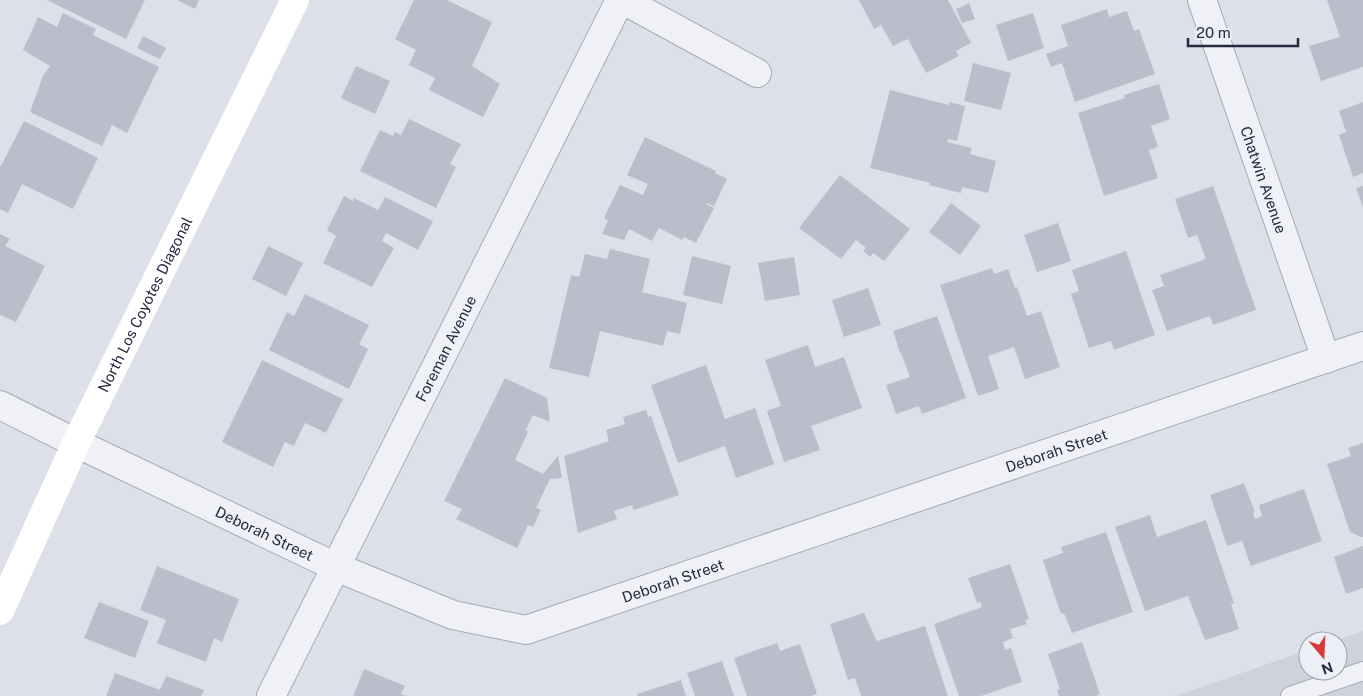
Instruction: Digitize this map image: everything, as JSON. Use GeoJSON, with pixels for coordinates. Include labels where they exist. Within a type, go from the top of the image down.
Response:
{"type":"FeatureCollection","features":[{"type":"Feature","properties":{"kind":"main road","name":"North Los Coyotes Diagonal"},"geometry":{"type":"LineString","coordinates":[[0,611],[76,443],[295,0]]}},
{"type":"Feature","properties":{"kind":"street","name":"Foreman Avenue"},"geometry":{"type":"LineString","coordinates":[[272,696],[622,0],[757,73]]}},
{"type":"Feature","properties":{"kind":"street","name":"Chatwin Avenue"},"geometry":{"type":"LineString","coordinates":[[1202,0],[1326,359]]}},
{"type":"Feature","properties":{"kind":"street","name":"Deborah Street"},"geometry":{"type":"LineString","coordinates":[[0,405],[336,567],[453,615],[526,630],[1363,346]]}},
{"type":"Feature","properties":{"kind":"lane"},"geometry":{"type":"LineString","coordinates":[[1290,696],[1363,671]]}},
{"type":"Feature","properties":{"kind":"shaded area"},"geometry":{"type":"Polygon","coordinates":[[[1363,631],[1363,696],[1175,696],[1298,653],[1298,681],[1348,681],[1348,636],[1363,631]]]}},
{"type":"Feature","properties":{"kind":"building"},"geometry":{"type":"Polygon","coordinates":[[[47,0],[145,0],[126,39],[47,0]]]}},
{"type":"Feature","properties":{"kind":"building"},"geometry":{"type":"Polygon","coordinates":[[[177,0],[199,0],[195,9],[177,0]]]}},
{"type":"Feature","properties":{"kind":"building"},"geometry":{"type":"Polygon","coordinates":[[[414,0],[447,0],[492,22],[472,66],[500,84],[483,117],[429,90],[435,78],[409,65],[416,50],[395,39],[414,0]]]}},
{"type":"Feature","properties":{"kind":"building"},"geometry":{"type":"Polygon","coordinates":[[[859,0],[948,0],[971,43],[956,51],[959,56],[926,73],[908,39],[893,46],[881,25],[874,29],[859,0]]]}},
{"type":"Feature","properties":{"kind":"building"},"geometry":{"type":"Polygon","coordinates":[[[1327,0],[1363,0],[1363,67],[1321,81],[1309,46],[1340,37],[1327,0]]]}},
{"type":"Feature","properties":{"kind":"building"},"geometry":{"type":"Polygon","coordinates":[[[969,3],[975,19],[962,23],[956,9],[969,3]]]}},
{"type":"Feature","properties":{"kind":"building"},"geometry":{"type":"Polygon","coordinates":[[[1107,9],[1109,17],[1127,11],[1134,31],[1139,29],[1155,74],[1075,102],[1062,63],[1051,67],[1046,54],[1068,46],[1061,25],[1107,9]]]}},
{"type":"Feature","properties":{"kind":"building"},"geometry":{"type":"Polygon","coordinates":[[[63,13],[96,29],[93,35],[159,67],[127,133],[112,125],[102,146],[30,112],[43,76],[50,66],[23,50],[38,17],[57,27],[63,13]]]}},
{"type":"Feature","properties":{"kind":"building"},"geometry":{"type":"Polygon","coordinates":[[[1033,13],[1044,48],[1008,61],[996,25],[1033,13]]]}},
{"type":"Feature","properties":{"kind":"building"},"geometry":{"type":"Polygon","coordinates":[[[143,36],[166,48],[160,59],[137,48],[143,36]]]}},
{"type":"Feature","properties":{"kind":"building"},"geometry":{"type":"Polygon","coordinates":[[[973,63],[1011,73],[1001,110],[964,101],[973,63]]]}},
{"type":"Feature","properties":{"kind":"building"},"geometry":{"type":"Polygon","coordinates":[[[356,66],[390,81],[375,114],[341,98],[356,66]]]}},
{"type":"Feature","properties":{"kind":"building"},"geometry":{"type":"Polygon","coordinates":[[[1159,84],[1170,119],[1151,126],[1158,147],[1149,150],[1158,178],[1104,196],[1078,113],[1125,98],[1124,95],[1159,84]]]}},
{"type":"Feature","properties":{"kind":"building"},"geometry":{"type":"Polygon","coordinates":[[[890,90],[949,105],[949,102],[965,106],[957,141],[948,139],[947,142],[972,148],[970,154],[996,161],[988,193],[962,187],[961,193],[870,168],[890,90]]]}},
{"type":"Feature","properties":{"kind":"building"},"geometry":{"type":"Polygon","coordinates":[[[1363,102],[1363,173],[1353,177],[1339,135],[1346,132],[1339,111],[1363,102]]]}},
{"type":"Feature","properties":{"kind":"building"},"geometry":{"type":"Polygon","coordinates":[[[409,119],[461,144],[450,164],[456,167],[436,208],[360,171],[380,130],[393,136],[395,132],[401,135],[409,119]]]}},
{"type":"Feature","properties":{"kind":"building"},"geometry":{"type":"Polygon","coordinates":[[[24,121],[98,158],[73,209],[22,184],[8,213],[0,209],[0,165],[24,121]]]}},
{"type":"Feature","properties":{"kind":"building"},"geometry":{"type":"Polygon","coordinates":[[[645,137],[716,171],[715,173],[727,179],[714,206],[706,204],[714,208],[696,243],[684,237],[682,240],[659,228],[652,241],[629,229],[624,240],[602,234],[608,220],[604,218],[620,185],[643,195],[648,184],[627,175],[645,137]]]}},
{"type":"Feature","properties":{"kind":"building"},"geometry":{"type":"Polygon","coordinates":[[[840,175],[910,229],[884,261],[873,253],[870,257],[863,251],[866,248],[856,240],[841,259],[799,228],[840,175]]]}},
{"type":"Feature","properties":{"kind":"building"},"geometry":{"type":"Polygon","coordinates":[[[1213,186],[1256,310],[1213,325],[1210,316],[1167,331],[1152,290],[1164,286],[1160,275],[1206,259],[1197,235],[1188,238],[1175,199],[1213,186]]]}},
{"type":"Feature","properties":{"kind":"building"},"geometry":{"type":"Polygon","coordinates":[[[1363,186],[1363,207],[1356,188],[1363,186]]]}},
{"type":"Feature","properties":{"kind":"building"},"geometry":{"type":"Polygon","coordinates":[[[344,196],[353,201],[354,198],[378,210],[385,197],[433,221],[418,250],[386,233],[382,241],[394,248],[372,287],[323,263],[336,236],[327,230],[344,196]]]}},
{"type":"Feature","properties":{"kind":"building"},"geometry":{"type":"Polygon","coordinates":[[[951,203],[981,226],[960,255],[929,232],[951,203]]]}},
{"type":"Feature","properties":{"kind":"building"},"geometry":{"type":"Polygon","coordinates":[[[1058,223],[1071,261],[1037,272],[1024,235],[1058,223]]]}},
{"type":"Feature","properties":{"kind":"building"},"geometry":{"type":"Polygon","coordinates":[[[0,234],[10,239],[5,246],[45,266],[16,322],[0,315],[0,234]]]}},
{"type":"Feature","properties":{"kind":"building"},"geometry":{"type":"Polygon","coordinates":[[[268,246],[303,263],[286,296],[252,279],[268,246]]]}},
{"type":"Feature","properties":{"kind":"building"},"geometry":{"type":"Polygon","coordinates":[[[610,249],[650,259],[642,292],[687,303],[680,334],[667,331],[663,346],[600,331],[589,377],[549,368],[571,275],[579,277],[585,254],[607,259],[610,249]]]}},
{"type":"Feature","properties":{"kind":"building"},"geometry":{"type":"Polygon","coordinates":[[[1126,251],[1155,335],[1114,350],[1111,341],[1089,348],[1071,294],[1079,291],[1072,270],[1126,251]]]}},
{"type":"Feature","properties":{"kind":"building"},"geometry":{"type":"Polygon","coordinates":[[[692,256],[731,266],[722,304],[683,295],[692,256]]]}},
{"type":"Feature","properties":{"kind":"building"},"geometry":{"type":"Polygon","coordinates":[[[794,257],[800,295],[765,301],[758,263],[794,257]]]}},
{"type":"Feature","properties":{"kind":"building"},"geometry":{"type":"Polygon","coordinates":[[[992,268],[994,274],[1008,269],[1015,288],[1017,287],[1027,316],[1041,311],[1060,367],[1025,379],[1014,347],[988,356],[999,389],[978,396],[940,285],[992,268]]]}},
{"type":"Feature","properties":{"kind":"building"},"geometry":{"type":"Polygon","coordinates":[[[868,288],[881,325],[844,337],[832,300],[868,288]]]}},
{"type":"Feature","properties":{"kind":"building"},"geometry":{"type":"Polygon","coordinates":[[[305,294],[369,325],[359,344],[368,349],[349,389],[269,350],[287,312],[294,316],[305,294]]]}},
{"type":"Feature","properties":{"kind":"building"},"geometry":{"type":"Polygon","coordinates":[[[937,316],[966,398],[922,414],[919,406],[896,414],[886,385],[910,377],[893,331],[937,316]]]}},
{"type":"Feature","properties":{"kind":"building"},"geometry":{"type":"Polygon","coordinates":[[[808,345],[815,367],[844,357],[862,408],[811,426],[820,450],[784,462],[767,411],[781,406],[765,360],[808,345]]]}},
{"type":"Feature","properties":{"kind":"building"},"geometry":{"type":"Polygon","coordinates":[[[262,360],[343,399],[326,433],[305,423],[294,446],[285,442],[273,467],[222,442],[262,360]]]}},
{"type":"Feature","properties":{"kind":"building"},"geometry":{"type":"Polygon","coordinates":[[[706,365],[725,419],[755,408],[774,464],[736,478],[725,446],[678,463],[651,385],[706,365]]]}},
{"type":"Feature","properties":{"kind":"building"},"geometry":{"type":"Polygon","coordinates":[[[505,378],[547,398],[550,422],[533,415],[526,430],[528,432],[515,460],[543,474],[558,456],[562,478],[550,479],[536,508],[541,510],[533,527],[528,525],[517,548],[456,519],[462,509],[444,501],[505,378]]]}},
{"type":"Feature","properties":{"kind":"building"},"geometry":{"type":"Polygon","coordinates":[[[646,410],[648,417],[651,416],[679,495],[634,510],[632,505],[614,511],[617,519],[578,533],[564,456],[609,441],[606,430],[625,424],[623,417],[646,410]]]}},
{"type":"Feature","properties":{"kind":"building"},"geometry":{"type":"Polygon","coordinates":[[[1363,443],[1363,537],[1361,537],[1350,532],[1327,464],[1351,456],[1348,448],[1363,443]]]}},
{"type":"Feature","properties":{"kind":"building"},"geometry":{"type":"Polygon","coordinates":[[[1244,483],[1255,512],[1253,513],[1255,519],[1262,516],[1259,505],[1304,489],[1322,541],[1251,566],[1242,541],[1227,546],[1210,495],[1244,483]]]}},
{"type":"Feature","properties":{"kind":"building"},"geometry":{"type":"Polygon","coordinates":[[[1150,515],[1157,537],[1206,520],[1234,603],[1231,604],[1239,629],[1205,640],[1188,596],[1145,611],[1115,527],[1150,515]]]}},
{"type":"Feature","properties":{"kind":"building"},"geometry":{"type":"Polygon","coordinates":[[[1106,532],[1133,612],[1072,633],[1065,615],[1060,612],[1043,560],[1063,553],[1061,547],[1106,532]]]}},
{"type":"Feature","properties":{"kind":"building"},"geometry":{"type":"Polygon","coordinates":[[[1363,546],[1363,588],[1346,594],[1334,557],[1363,546]]]}},
{"type":"Feature","properties":{"kind":"building"},"geometry":{"type":"Polygon","coordinates":[[[1010,564],[1029,619],[1025,620],[1027,624],[1010,629],[1013,638],[1003,642],[1005,650],[1011,648],[1022,682],[981,696],[959,696],[934,624],[982,607],[980,602],[977,603],[968,578],[1010,564]]]}},
{"type":"Feature","properties":{"kind":"building"},"geometry":{"type":"Polygon","coordinates":[[[157,566],[239,599],[222,642],[214,638],[206,662],[157,643],[166,620],[140,610],[157,566]]]}},
{"type":"Feature","properties":{"kind":"building"},"geometry":{"type":"Polygon","coordinates":[[[99,602],[149,621],[135,658],[84,638],[99,602]]]}},
{"type":"Feature","properties":{"kind":"building"},"geometry":{"type":"Polygon","coordinates":[[[864,613],[877,641],[925,626],[948,696],[861,696],[855,678],[848,680],[830,624],[864,613]]]}},
{"type":"Feature","properties":{"kind":"building"},"geometry":{"type":"Polygon","coordinates":[[[1082,642],[1100,694],[1096,696],[1059,696],[1057,690],[1060,689],[1048,654],[1082,642]]]}},
{"type":"Feature","properties":{"kind":"building"},"geometry":{"type":"Polygon","coordinates":[[[777,643],[780,651],[800,644],[817,694],[811,696],[747,696],[734,658],[777,643]]]}},
{"type":"Feature","properties":{"kind":"building"},"geometry":{"type":"Polygon","coordinates":[[[722,661],[734,696],[695,696],[687,673],[722,661]]]}},
{"type":"Feature","properties":{"kind":"building"},"geometry":{"type":"Polygon","coordinates":[[[364,669],[405,686],[401,694],[406,696],[353,696],[364,669]]]}},
{"type":"Feature","properties":{"kind":"building"},"geometry":{"type":"Polygon","coordinates":[[[115,673],[160,690],[166,676],[204,690],[201,696],[106,696],[115,673]]]}},
{"type":"Feature","properties":{"kind":"building"},"geometry":{"type":"Polygon","coordinates":[[[681,680],[686,696],[638,696],[637,694],[681,680]]]}}]}
